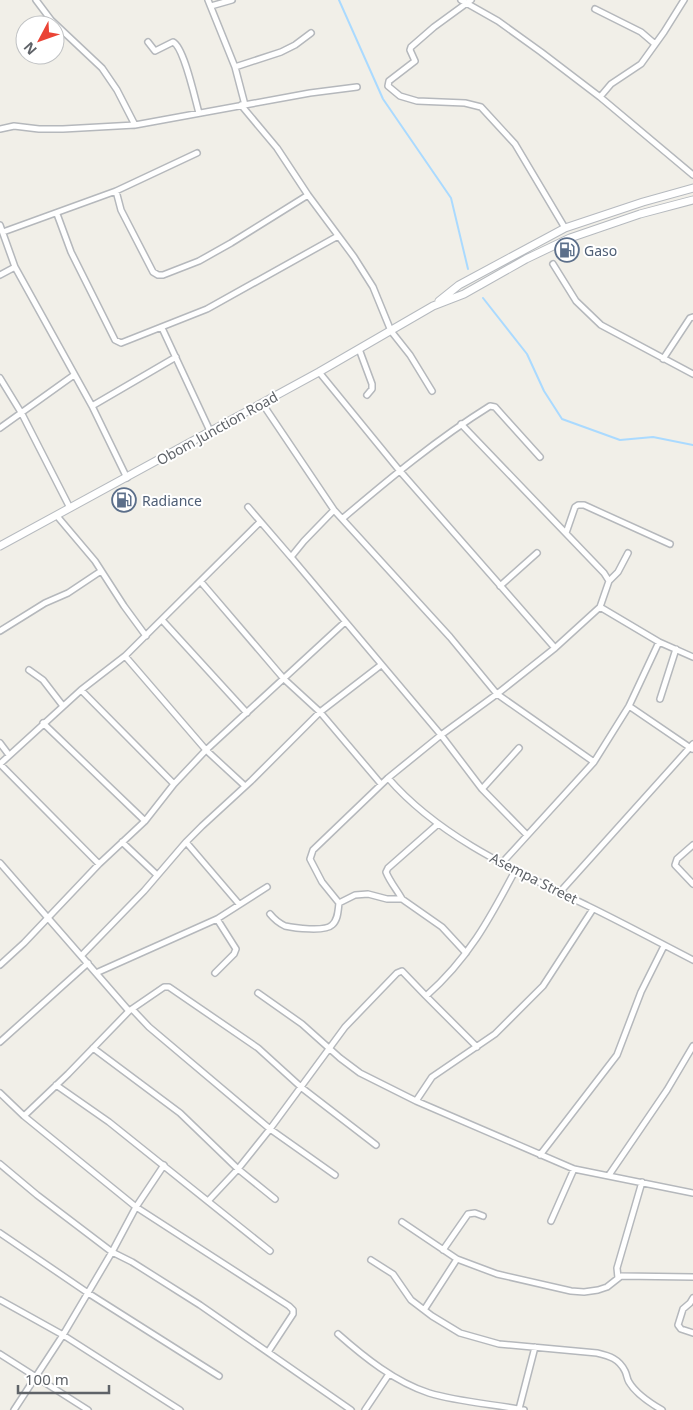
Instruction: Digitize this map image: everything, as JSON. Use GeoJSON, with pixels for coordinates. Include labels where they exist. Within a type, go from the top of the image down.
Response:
{"type":"FeatureCollection","features":[{"type":"Feature","properties":{"kind":"main road","name":"Obom Junction Road"},"geometry":{"type":"LineString","coordinates":[[0,546],[319,372],[433,306],[458,285],[566,228],[643,202],[693,188]]}},
{"type":"Feature","properties":{"kind":"main road","name":"Obom Junction Road"},"geometry":{"type":"LineString","coordinates":[[433,306],[464,294],[526,259],[570,238],[640,214],[693,200]]}},
{"type":"Feature","properties":{"kind":"street"},"geometry":{"type":"LineString","coordinates":[[36,0],[52,20],[102,68],[117,90],[135,125]]}},
{"type":"Feature","properties":{"kind":"street"},"geometry":{"type":"LineString","coordinates":[[232,0],[210,3],[235,67],[243,105],[277,148],[354,257],[373,287],[391,331],[410,355],[432,392]]}},
{"type":"Feature","properties":{"kind":"street"},"geometry":{"type":"LineString","coordinates":[[461,0],[469,2],[498,21],[600,97],[693,176]]}},
{"type":"Feature","properties":{"kind":"street"},"geometry":{"type":"LineString","coordinates":[[600,97],[611,84],[641,64],[684,0]]}},
{"type":"Feature","properties":{"kind":"street"},"geometry":{"type":"LineString","coordinates":[[469,2],[434,27],[411,47],[410,50],[415,61],[389,81],[388,86],[400,96],[416,101],[465,103],[481,108],[515,144],[566,228]]}},
{"type":"Feature","properties":{"kind":"street"},"geometry":{"type":"LineString","coordinates":[[594,9],[641,32],[655,44]]}},
{"type":"Feature","properties":{"kind":"street"},"geometry":{"type":"LineString","coordinates":[[235,67],[281,52],[296,45],[311,33]]}},
{"type":"Feature","properties":{"kind":"street"},"geometry":{"type":"LineString","coordinates":[[148,42],[155,51],[173,42],[177,44],[187,69],[198,113]]}},
{"type":"Feature","properties":{"kind":"street"},"geometry":{"type":"LineString","coordinates":[[0,129],[14,126],[39,130],[135,125],[243,105],[358,87]]}},
{"type":"Feature","properties":{"kind":"street"},"geometry":{"type":"LineString","coordinates":[[3,232],[116,191],[197,153]]}},
{"type":"Feature","properties":{"kind":"street"},"geometry":{"type":"LineString","coordinates":[[116,191],[122,210],[153,272],[158,275],[163,275],[199,261],[308,194]]}},
{"type":"Feature","properties":{"kind":"street"},"geometry":{"type":"LineString","coordinates":[[57,214],[71,252],[115,340],[121,343],[207,309],[338,236]]}},
{"type":"Feature","properties":{"kind":"street"},"geometry":{"type":"LineString","coordinates":[[0,226],[15,267],[92,406],[127,478]]}},
{"type":"Feature","properties":{"kind":"street"},"geometry":{"type":"LineString","coordinates":[[553,264],[576,301],[601,325],[693,374]]}},
{"type":"Feature","properties":{"kind":"street"},"geometry":{"type":"LineString","coordinates":[[0,275],[15,267]]}},
{"type":"Feature","properties":{"kind":"street"},"geometry":{"type":"LineString","coordinates":[[663,359],[690,318],[693,317]]}},
{"type":"Feature","properties":{"kind":"street"},"geometry":{"type":"LineString","coordinates":[[162,328],[210,431]]}},
{"type":"Feature","properties":{"kind":"street"},"geometry":{"type":"LineString","coordinates":[[359,349],[372,384],[372,389],[367,394]]}},
{"type":"Feature","properties":{"kind":"street"},"geometry":{"type":"LineString","coordinates":[[92,406],[176,357]]}},
{"type":"Feature","properties":{"kind":"street"},"geometry":{"type":"LineString","coordinates":[[319,372],[399,470],[555,648]]}},
{"type":"Feature","properties":{"kind":"street"},"geometry":{"type":"LineString","coordinates":[[0,428],[74,375]]}},
{"type":"Feature","properties":{"kind":"street"},"geometry":{"type":"LineString","coordinates":[[0,378],[22,414],[70,508]]}},
{"type":"Feature","properties":{"kind":"street"},"geometry":{"type":"LineString","coordinates":[[262,403],[334,510],[450,638],[497,694],[594,762]]}},
{"type":"Feature","properties":{"kind":"street"},"geometry":{"type":"LineString","coordinates":[[342,519],[399,470],[461,424],[490,406],[495,407],[540,456]]}},
{"type":"Feature","properties":{"kind":"street"},"geometry":{"type":"LineString","coordinates":[[461,424],[594,561],[609,582]]}},
{"type":"Feature","properties":{"kind":"street"},"geometry":{"type":"LineString","coordinates":[[566,533],[575,507],[578,504],[670,544]]}},
{"type":"Feature","properties":{"kind":"street"},"geometry":{"type":"LineString","coordinates":[[248,507],[441,735],[482,789],[527,835]]}},
{"type":"Feature","properties":{"kind":"street"},"geometry":{"type":"LineString","coordinates":[[291,557],[334,510]]}},
{"type":"Feature","properties":{"kind":"street"},"geometry":{"type":"LineString","coordinates":[[58,516],[101,570],[146,636]]}},
{"type":"Feature","properties":{"kind":"street"},"geometry":{"type":"LineString","coordinates":[[99,864],[0,764],[81,690],[126,656],[260,522]]}},
{"type":"Feature","properties":{"kind":"street"},"geometry":{"type":"LineString","coordinates":[[500,586],[537,553]]}},
{"type":"Feature","properties":{"kind":"street"},"geometry":{"type":"LineString","coordinates":[[270,914],[276,921],[296,928],[321,929],[329,928],[334,924],[338,914],[338,903],[322,882],[310,859],[313,850],[388,778],[555,648],[600,607],[609,582],[618,572],[628,553]]}},
{"type":"Feature","properties":{"kind":"street"},"geometry":{"type":"LineString","coordinates":[[0,631],[45,602],[68,593],[101,570]]}},
{"type":"Feature","properties":{"kind":"street"},"geometry":{"type":"LineString","coordinates":[[201,582],[284,679],[320,712],[381,784]]}},
{"type":"Feature","properties":{"kind":"street"},"geometry":{"type":"LineString","coordinates":[[600,607],[659,642],[693,657]]}},
{"type":"Feature","properties":{"kind":"street"},"geometry":{"type":"LineString","coordinates":[[162,620],[247,712]]}},
{"type":"Feature","properties":{"kind":"street"},"geometry":{"type":"LineString","coordinates":[[0,965],[24,943],[99,864],[145,821],[174,784],[206,750],[345,622]]}},
{"type":"Feature","properties":{"kind":"street"},"geometry":{"type":"LineString","coordinates":[[502,863],[594,762],[629,706],[659,642]]}},
{"type":"Feature","properties":{"kind":"street"},"geometry":{"type":"LineString","coordinates":[[660,699],[676,649]]}},
{"type":"Feature","properties":{"kind":"street"},"geometry":{"type":"LineString","coordinates":[[126,656],[206,750],[245,786]]}},
{"type":"Feature","properties":{"kind":"street"},"geometry":{"type":"LineString","coordinates":[[81,956],[144,891],[186,842],[320,712],[381,665]]}},
{"type":"Feature","properties":{"kind":"street"},"geometry":{"type":"LineString","coordinates":[[29,670],[43,680],[63,706]]}},
{"type":"Feature","properties":{"kind":"street"},"geometry":{"type":"LineString","coordinates":[[81,690],[174,784]]}},
{"type":"Feature","properties":{"kind":"street"},"geometry":{"type":"LineString","coordinates":[[560,892],[692,747],[629,706]]}},
{"type":"Feature","properties":{"kind":"street"},"geometry":{"type":"LineString","coordinates":[[43,724],[145,821]]}},
{"type":"Feature","properties":{"kind":"street"},"geometry":{"type":"LineString","coordinates":[[0,743],[8,755]]}},
{"type":"Feature","properties":{"kind":"street"},"geometry":{"type":"LineString","coordinates":[[482,789],[519,748]]}},
{"type":"Feature","properties":{"kind":"street","name":"Asempa Street"},"geometry":{"type":"LineString","coordinates":[[388,778],[405,797],[438,824],[515,872],[593,908],[693,960]]}},
{"type":"Feature","properties":{"kind":"street"},"geometry":{"type":"LineString","coordinates":[[438,824],[388,868],[386,872],[402,899],[442,927],[466,954]]}},
{"type":"Feature","properties":{"kind":"street"},"geometry":{"type":"LineString","coordinates":[[122,842],[157,875]]}},
{"type":"Feature","properties":{"kind":"street"},"geometry":{"type":"LineString","coordinates":[[186,842],[238,904]]}},
{"type":"Feature","properties":{"kind":"street"},"geometry":{"type":"LineString","coordinates":[[693,845],[677,859],[675,866],[693,884]]}},
{"type":"Feature","properties":{"kind":"street"},"geometry":{"type":"LineString","coordinates":[[0,863],[96,973],[131,1010],[270,1129],[335,1175]]}},
{"type":"Feature","properties":{"kind":"street"},"geometry":{"type":"LineString","coordinates":[[426,996],[466,954],[485,927],[515,872]]}},
{"type":"Feature","properties":{"kind":"street"},"geometry":{"type":"LineString","coordinates":[[96,973],[217,919],[267,887]]}},
{"type":"Feature","properties":{"kind":"street"},"geometry":{"type":"LineString","coordinates":[[338,903],[355,895],[362,894],[387,900],[402,899]]}},
{"type":"Feature","properties":{"kind":"street"},"geometry":{"type":"LineString","coordinates":[[416,1101],[432,1076],[494,1034],[543,986],[593,908]]}},
{"type":"Feature","properties":{"kind":"street"},"geometry":{"type":"LineString","coordinates":[[216,973],[234,954],[236,949],[217,919]]}},
{"type":"Feature","properties":{"kind":"street"},"geometry":{"type":"LineString","coordinates":[[540,1155],[617,1055],[641,992],[664,946]]}},
{"type":"Feature","properties":{"kind":"street"},"geometry":{"type":"LineString","coordinates":[[0,1042],[88,963]]}},
{"type":"Feature","properties":{"kind":"street"},"geometry":{"type":"LineString","coordinates":[[208,1201],[270,1129],[345,1027],[397,973],[402,971],[406,974],[477,1047]]}},
{"type":"Feature","properties":{"kind":"street"},"geometry":{"type":"LineString","coordinates":[[24,1116],[131,1010],[164,987],[169,987],[258,1048],[302,1088],[376,1145]]}},
{"type":"Feature","properties":{"kind":"street"},"geometry":{"type":"LineString","coordinates":[[258,993],[302,1024],[360,1073],[416,1101],[574,1169],[693,1193]]}},
{"type":"Feature","properties":{"kind":"street"},"geometry":{"type":"LineString","coordinates":[[609,1175],[667,1090],[693,1046]]}},
{"type":"Feature","properties":{"kind":"street"},"geometry":{"type":"LineString","coordinates":[[93,1048],[180,1113],[238,1168],[275,1199]]}},
{"type":"Feature","properties":{"kind":"street"},"geometry":{"type":"LineString","coordinates":[[56,1085],[109,1122],[270,1251]]}},
{"type":"Feature","properties":{"kind":"street"},"geometry":{"type":"LineString","coordinates":[[0,1093],[24,1116],[136,1207],[293,1310],[293,1314],[268,1352]]}},
{"type":"Feature","properties":{"kind":"street"},"geometry":{"type":"LineString","coordinates":[[0,1164],[37,1195],[112,1252],[132,1262],[268,1352],[351,1410]]}},
{"type":"Feature","properties":{"kind":"street"},"geometry":{"type":"LineString","coordinates":[[14,1410],[88,1293],[136,1207],[164,1165]]}},
{"type":"Feature","properties":{"kind":"street"},"geometry":{"type":"LineString","coordinates":[[551,1221],[574,1169]]}},
{"type":"Feature","properties":{"kind":"street"},"geometry":{"type":"LineString","coordinates":[[618,1278],[617,1268],[642,1182]]}},
{"type":"Feature","properties":{"kind":"street"},"geometry":{"type":"LineString","coordinates":[[443,1250],[468,1214],[474,1213],[483,1216]]}},
{"type":"Feature","properties":{"kind":"street"},"geometry":{"type":"LineString","coordinates":[[402,1222],[457,1259],[497,1274],[578,1291],[598,1290],[622,1276],[693,1277]]}},
{"type":"Feature","properties":{"kind":"street"},"geometry":{"type":"LineString","coordinates":[[0,1233],[88,1293],[219,1376]]}},
{"type":"Feature","properties":{"kind":"street"},"geometry":{"type":"LineString","coordinates":[[424,1310],[457,1259]]}},
{"type":"Feature","properties":{"kind":"street"},"geometry":{"type":"LineString","coordinates":[[371,1260],[393,1274],[400,1282],[405,1293],[424,1310],[460,1333],[499,1344],[597,1353],[612,1357],[619,1361],[628,1381],[635,1389],[653,1408],[662,1410]]}},
{"type":"Feature","properties":{"kind":"street"},"geometry":{"type":"LineString","coordinates":[[693,1298],[683,1309],[678,1325],[682,1329],[693,1333]]}},
{"type":"Feature","properties":{"kind":"street"},"geometry":{"type":"LineString","coordinates":[[0,1300],[62,1335],[180,1410]]}},
{"type":"Feature","properties":{"kind":"street"},"geometry":{"type":"LineString","coordinates":[[338,1334],[389,1374],[427,1392],[500,1408],[521,1410],[535,1347]]}},
{"type":"Feature","properties":{"kind":"street"},"geometry":{"type":"LineString","coordinates":[[0,1354],[88,1410]]}},
{"type":"Feature","properties":{"kind":"street"},"geometry":{"type":"LineString","coordinates":[[365,1410],[389,1374]]}},
{"type":"Feature","properties":{"kind":"waterway"},"geometry":{"type":"LineString","coordinates":[[339,0],[383,99],[451,198],[468,269]]}},
{"type":"Feature","properties":{"kind":"waterway"},"geometry":{"type":"LineString","coordinates":[[483,298],[527,354],[544,391],[562,419],[620,440],[653,437],[693,445]]}},
{"type":"Feature","properties":{"kind":"place","name":"Gaso"},"geometry":{"type":"Point","coordinates":[567,250]}},
{"type":"Feature","properties":{"kind":"place","name":"Radiance"},"geometry":{"type":"Point","coordinates":[124,500]}}]}
